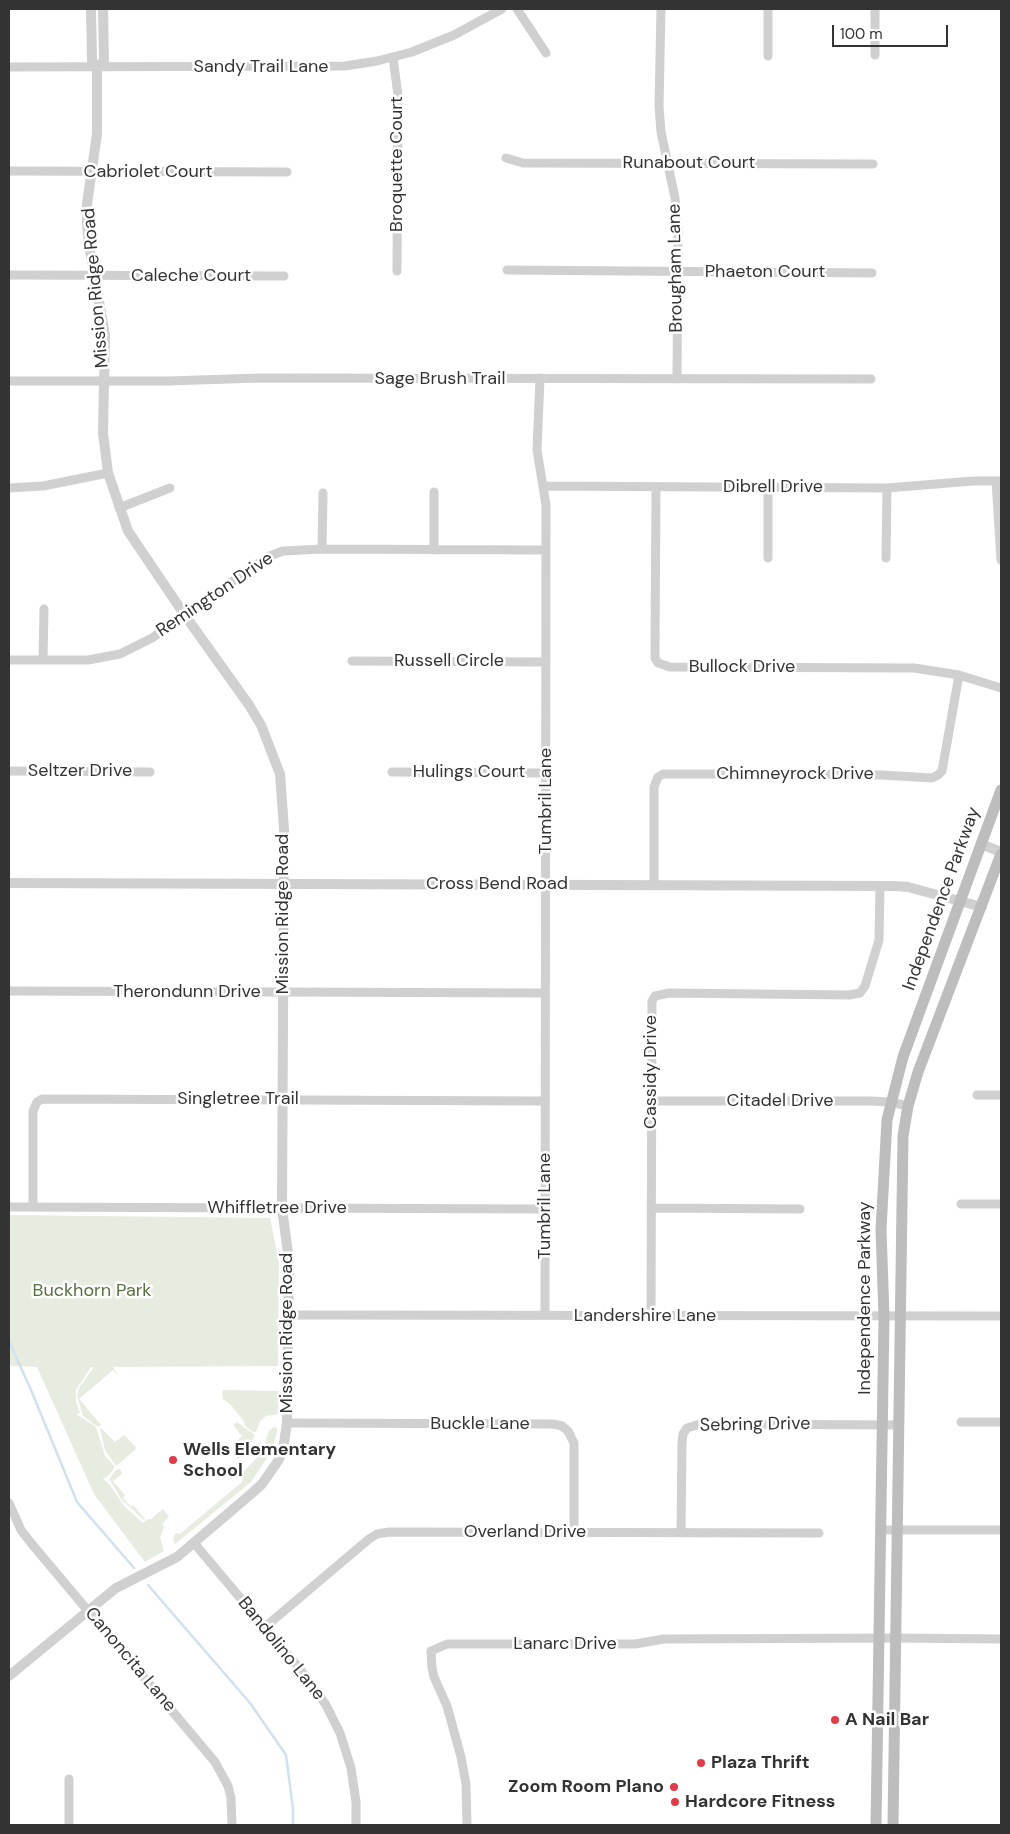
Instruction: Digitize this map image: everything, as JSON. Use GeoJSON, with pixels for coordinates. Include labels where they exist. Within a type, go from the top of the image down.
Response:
{"type":"FeatureCollection","features":[{"type":"Feature","properties":{"kind":"main road","name":"Independence Parkway"},"geometry":{"type":"LineString","coordinates":[[876,1825],[884,1317],[881,1229],[887,1120],[890,1102],[903,1057],[1001,790]]}},
{"type":"Feature","properties":{"kind":"main road","name":"Independence Parkway"},"geometry":{"type":"LineString","coordinates":[[893,1825],[901,1148],[908,1106],[918,1072],[1001,853]]}},
{"type":"Feature","properties":{"kind":"main road"},"geometry":{"type":"LineString","coordinates":[[877,1782],[895,1782]]}},
{"type":"Feature","properties":{"kind":"street","name":"Mission Ridge Road"},"geometry":{"type":"LineString","coordinates":[[9,1676],[116,1588],[177,1557],[251,1494],[272,1472],[283,1450],[288,1423],[289,1262],[282,1208],[284,812],[280,774],[261,725],[249,705],[128,531],[108,473],[103,433],[105,336],[88,245],[87,223],[97,134],[97,67],[92,61],[91,9]]}},
{"type":"Feature","properties":{"kind":"street","name":"Mission Ridge Road"},"geometry":{"type":"LineString","coordinates":[[97,67],[104,61],[103,9]]}},
{"type":"Feature","properties":{"kind":"street","name":"Sandy Trail Lane"},"geometry":{"type":"LineString","coordinates":[[9,67],[345,66],[393,58],[454,35],[502,9]]}},
{"type":"Feature","properties":{"kind":"street"},"geometry":{"type":"LineString","coordinates":[[517,9],[546,52]]}},
{"type":"Feature","properties":{"kind":"street","name":"Brougham Lane"},"geometry":{"type":"LineString","coordinates":[[661,9],[660,132],[678,217],[677,379]]}},
{"type":"Feature","properties":{"kind":"street"},"geometry":{"type":"LineString","coordinates":[[768,9],[768,56]]}},
{"type":"Feature","properties":{"kind":"street"},"geometry":{"type":"LineString","coordinates":[[875,55],[876,9]]}},
{"type":"Feature","properties":{"kind":"street","name":"Broquette Court"},"geometry":{"type":"LineString","coordinates":[[393,58],[398,95],[397,271]]}},
{"type":"Feature","properties":{"kind":"street","name":"Runabout Court"},"geometry":{"type":"LineString","coordinates":[[506,158],[523,163],[873,164]]}},
{"type":"Feature","properties":{"kind":"street","name":"Cabriolet Court"},"geometry":{"type":"LineString","coordinates":[[9,172],[287,172]]}},
{"type":"Feature","properties":{"kind":"street","name":"Phaeton Court"},"geometry":{"type":"LineString","coordinates":[[507,270],[872,273]]}},
{"type":"Feature","properties":{"kind":"street","name":"Caleche Court"},"geometry":{"type":"LineString","coordinates":[[9,275],[284,276]]}},
{"type":"Feature","properties":{"kind":"street","name":"Sage Brush Trail"},"geometry":{"type":"LineString","coordinates":[[9,381],[260,378],[871,379]]}},
{"type":"Feature","properties":{"kind":"street","name":"Tumbril Lane"},"geometry":{"type":"LineString","coordinates":[[540,378],[538,450],[546,505],[545,1315]]}},
{"type":"Feature","properties":{"kind":"street"},"geometry":{"type":"LineString","coordinates":[[9,488],[43,486],[108,473]]}},
{"type":"Feature","properties":{"kind":"street","name":"Dibrell Drive"},"geometry":{"type":"LineString","coordinates":[[544,486],[887,488],[966,481],[999,481]]}},
{"type":"Feature","properties":{"kind":"street"},"geometry":{"type":"LineString","coordinates":[[999,481],[1001,560]]}},
{"type":"Feature","properties":{"kind":"street","name":"Bullock Drive"},"geometry":{"type":"LineString","coordinates":[[656,487],[655,658],[658,663],[670,666],[896,667],[934,670],[959,675],[1001,688]]}},
{"type":"Feature","properties":{"kind":"street"},"geometry":{"type":"LineString","coordinates":[[768,487],[768,558]]}},
{"type":"Feature","properties":{"kind":"street"},"geometry":{"type":"LineString","coordinates":[[119,508],[170,488]]}},
{"type":"Feature","properties":{"kind":"street"},"geometry":{"type":"LineString","coordinates":[[886,558],[887,488]]}},
{"type":"Feature","properties":{"kind":"street"},"geometry":{"type":"LineString","coordinates":[[434,492],[434,550]]}},
{"type":"Feature","properties":{"kind":"street"},"geometry":{"type":"LineString","coordinates":[[322,549],[323,493]]}},
{"type":"Feature","properties":{"kind":"street","name":"Remington Drive"},"geometry":{"type":"LineString","coordinates":[[9,660],[88,660],[120,654],[152,638],[270,556],[283,551],[322,549],[546,550]]}},
{"type":"Feature","properties":{"kind":"street"},"geometry":{"type":"LineString","coordinates":[[43,660],[44,609]]}},
{"type":"Feature","properties":{"kind":"street","name":"Russell Circle"},"geometry":{"type":"LineString","coordinates":[[352,661],[546,662]]}},
{"type":"Feature","properties":{"kind":"street","name":"Chimneyrock Drive"},"geometry":{"type":"LineString","coordinates":[[654,884],[654,787],[658,777],[663,774],[882,775],[932,778],[938,776],[942,771],[959,675]]}},
{"type":"Feature","properties":{"kind":"street","name":"Seltzer Drive"},"geometry":{"type":"LineString","coordinates":[[9,771],[150,772]]}},
{"type":"Feature","properties":{"kind":"street","name":"Hulings Court"},"geometry":{"type":"LineString","coordinates":[[392,772],[546,773]]}},
{"type":"Feature","properties":{"kind":"street"},"geometry":{"type":"LineString","coordinates":[[981,844],[1001,853]]}},
{"type":"Feature","properties":{"kind":"street","name":"Cross Bend Road"},"geometry":{"type":"LineString","coordinates":[[9,883],[880,886],[908,887],[982,907]]}},
{"type":"Feature","properties":{"kind":"street","name":"Cassidy Drive"},"geometry":{"type":"LineString","coordinates":[[651,1316],[651,1006],[655,996],[669,993],[849,995],[860,993],[865,986],[879,940],[880,886]]}},
{"type":"Feature","properties":{"kind":"street","name":"Therondunn Drive"},"geometry":{"type":"LineString","coordinates":[[9,991],[545,993]]}},
{"type":"Feature","properties":{"kind":"street"},"geometry":{"type":"LineString","coordinates":[[978,1095],[1001,1095]]}},
{"type":"Feature","properties":{"kind":"street","name":"Singletree Trail"},"geometry":{"type":"LineString","coordinates":[[33,1207],[33,1111],[36,1102],[42,1100],[545,1101]]}},
{"type":"Feature","properties":{"kind":"street","name":"Citadel Drive"},"geometry":{"type":"LineString","coordinates":[[651,1101],[890,1102],[908,1106]]}},
{"type":"Feature","properties":{"kind":"street"},"geometry":{"type":"LineString","coordinates":[[961,1204],[1001,1204]]}},
{"type":"Feature","properties":{"kind":"street","name":"Whiffletree Drive"},"geometry":{"type":"LineString","coordinates":[[9,1207],[545,1208]]}},
{"type":"Feature","properties":{"kind":"street"},"geometry":{"type":"LineString","coordinates":[[651,1208],[800,1210]]}},
{"type":"Feature","properties":{"kind":"street","name":"Landershire Lane"},"geometry":{"type":"LineString","coordinates":[[289,1315],[1001,1316]]}},
{"type":"Feature","properties":{"kind":"street"},"geometry":{"type":"LineString","coordinates":[[961,1422],[1001,1422]]}},
{"type":"Feature","properties":{"kind":"street","name":"Buckle Lane"},"geometry":{"type":"LineString","coordinates":[[288,1423],[553,1424],[562,1426],[568,1431],[574,1443],[574,1532]]}},
{"type":"Feature","properties":{"kind":"street","name":"Sebring Drive"},"geometry":{"type":"LineString","coordinates":[[681,1532],[682,1443],[683,1434],[687,1428],[700,1424],[899,1425]]}},
{"type":"Feature","properties":{"kind":"street","name":"Canoncita Lane"},"geometry":{"type":"LineString","coordinates":[[9,1503],[12,1520],[215,1762],[225,1780],[231,1798],[232,1825]]}},
{"type":"Feature","properties":{"kind":"street"},"geometry":{"type":"LineString","coordinates":[[881,1530],[1001,1530]]}},
{"type":"Feature","properties":{"kind":"street","name":"Overland Drive"},"geometry":{"type":"LineString","coordinates":[[265,1627],[377,1534],[389,1532],[819,1533]]}},
{"type":"Feature","properties":{"kind":"street","name":"Bandolino Lane"},"geometry":{"type":"LineString","coordinates":[[194,1543],[313,1685],[326,1705],[340,1733],[354,1786],[356,1825]]}},
{"type":"Feature","properties":{"kind":"street"},"geometry":{"type":"LineString","coordinates":[[879,1638],[1001,1640]]}},
{"type":"Feature","properties":{"kind":"street","name":"Lanarc Drive"},"geometry":{"type":"LineString","coordinates":[[467,1825],[466,1784],[461,1757],[447,1706],[434,1677],[431,1651],[455,1643],[635,1644],[664,1639],[879,1638]]}},
{"type":"Feature","properties":{"kind":"street"},"geometry":{"type":"LineString","coordinates":[[68,1779],[69,1825]]}},
{"type":"Feature","properties":{"kind":"green space","name":"Buckhorn Park"},"geometry":{"type":"Polygon","coordinates":[[[9,1215],[270,1218],[279,1263],[278,1366],[113,1367],[118,1375],[113,1370],[79,1399],[101,1425],[98,1427],[83,1416],[77,1396],[79,1388],[94,1367],[91,1367],[76,1390],[76,1401],[80,1413],[76,1414],[96,1427],[105,1456],[115,1467],[103,1479],[109,1484],[125,1507],[143,1523],[163,1509],[169,1517],[162,1524],[164,1527],[160,1537],[164,1551],[145,1562],[94,1494],[37,1367],[11,1366],[9,1362],[9,1215]]]}},
{"type":"Feature","properties":{"kind":"green space"},"geometry":{"type":"Polygon","coordinates":[[[223,1390],[279,1391],[278,1414],[266,1416],[260,1421],[256,1432],[253,1432],[246,1427],[231,1405],[223,1399],[223,1390]]]}},
{"type":"Feature","properties":{"kind":"green space"},"geometry":{"type":"Polygon","coordinates":[[[237,1422],[255,1435],[247,1452],[238,1459],[235,1456],[243,1449],[236,1442],[242,1436],[233,1425],[237,1422]]]}},
{"type":"Feature","properties":{"kind":"green space"},"geometry":{"type":"Polygon","coordinates":[[[274,1427],[277,1428],[277,1432],[271,1452],[251,1482],[175,1544],[173,1538],[176,1533],[180,1534],[242,1482],[243,1472],[262,1453],[269,1431],[274,1427]]]}},
{"type":"Feature","properties":{"kind":"green space"},"geometry":{"type":"Polygon","coordinates":[[[101,1428],[115,1442],[124,1435],[136,1447],[116,1466],[105,1450],[101,1428]]]}},
{"type":"Feature","properties":{"kind":"green space"},"geometry":{"type":"Polygon","coordinates":[[[120,1469],[122,1474],[113,1481],[125,1495],[123,1498],[131,1507],[133,1505],[144,1520],[122,1500],[109,1479],[116,1470],[120,1469]]]}},
{"type":"Feature","properties":{"kind":"waterway"},"geometry":{"type":"LineString","coordinates":[[9,1341],[77,1502],[134,1568]]}},
{"type":"Feature","properties":{"kind":"waterway"},"geometry":{"type":"LineString","coordinates":[[148,1585],[250,1703],[286,1755],[293,1809],[293,1825]]}},
{"type":"Feature","properties":{"kind":"place","name":"Wells Elementary School"},"geometry":{"type":"Point","coordinates":[173,1460]}},
{"type":"Feature","properties":{"kind":"place","name":"A Nail Bar"},"geometry":{"type":"Point","coordinates":[835,1720]}},
{"type":"Feature","properties":{"kind":"place","name":"Plaza Thrift"},"geometry":{"type":"Point","coordinates":[701,1763]}},
{"type":"Feature","properties":{"kind":"place","name":"Zoom Room Plano"},"geometry":{"type":"Point","coordinates":[674,1787]}},
{"type":"Feature","properties":{"kind":"place","name":"Hardcore Fitness"},"geometry":{"type":"Point","coordinates":[675,1802]}}]}
